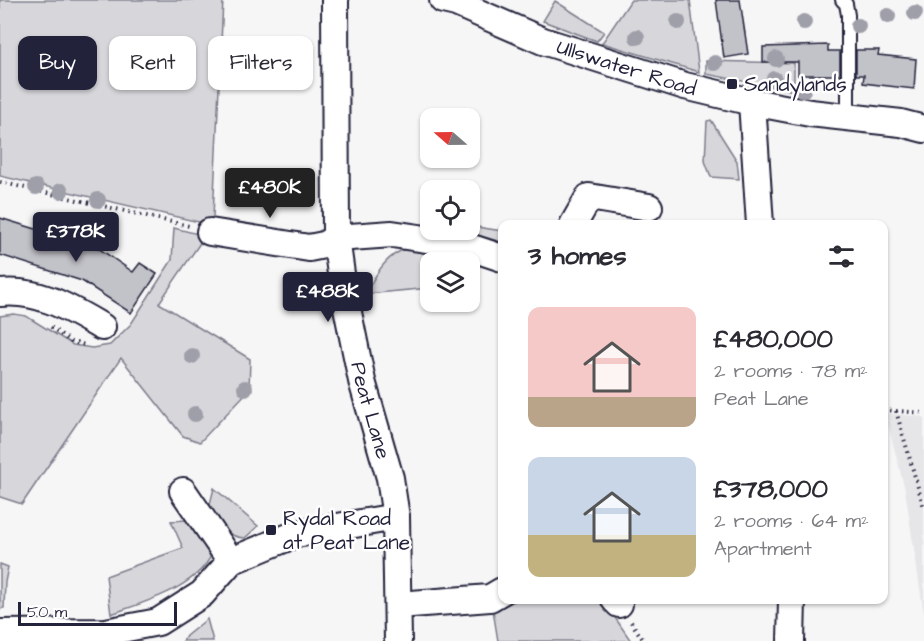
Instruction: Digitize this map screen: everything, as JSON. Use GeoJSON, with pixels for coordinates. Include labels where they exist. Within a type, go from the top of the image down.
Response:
{"type":"FeatureCollection","features":[{"type":"Feature","properties":{"kind":"street","name":"Peat Lane"},"geometry":{"type":"LineString","coordinates":[[335,0],[336,237],[343,288],[362,381],[390,478],[396,517],[398,641]]}},
{"type":"Feature","properties":{"kind":"street","name":"Ullswater Road"},"geometry":{"type":"LineString","coordinates":[[443,0],[456,3],[543,41],[685,86],[752,102],[901,123],[924,129]]}},
{"type":"Feature","properties":{"kind":"street"},"geometry":{"type":"LineString","coordinates":[[752,102],[760,220]]}},
{"type":"Feature","properties":{"kind":"street"},"geometry":{"type":"LineString","coordinates":[[576,220],[589,197],[649,207]]}},
{"type":"Feature","properties":{"kind":"street"},"geometry":{"type":"LineString","coordinates":[[210,232],[309,248],[324,245],[336,237],[392,234],[460,244],[498,257]]}},
{"type":"Feature","properties":{"kind":"street"},"geometry":{"type":"LineString","coordinates":[[0,293],[17,291],[38,295],[102,327]]}},
{"type":"Feature","properties":{"kind":"street"},"geometry":{"type":"LineString","coordinates":[[183,491],[231,561]]}},
{"type":"Feature","properties":{"kind":"street"},"geometry":{"type":"LineString","coordinates":[[0,633],[162,632],[202,594],[231,561],[296,534],[396,517]]}},
{"type":"Feature","properties":{"kind":"street"},"geometry":{"type":"LineString","coordinates":[[398,604],[490,598],[498,593]]}},
{"type":"Feature","properties":{"kind":"street"},"geometry":{"type":"LineString","coordinates":[[791,641],[792,604]]}},
{"type":"Feature","properties":{"kind":"lane"},"geometry":{"type":"LineString","coordinates":[[842,0],[846,4],[848,15],[848,117]]}},
{"type":"Feature","properties":{"kind":"path"},"geometry":{"type":"LineString","coordinates":[[0,182],[210,232]]}},
{"type":"Feature","properties":{"kind":"path"},"geometry":{"type":"LineString","coordinates":[[888,410],[924,413]]}},
{"type":"Feature","properties":{"kind":"path"},"geometry":{"type":"LineString","coordinates":[[896,411],[924,508]]}},
{"type":"Feature","properties":{"kind":"shaded area"},"geometry":{"type":"Polygon","coordinates":[[[0,0],[223,0],[221,36],[208,36],[208,90],[219,90],[213,217],[203,223],[0,176],[0,0]]]}},
{"type":"Feature","properties":{"kind":"shaded area"},"geometry":{"type":"Polygon","coordinates":[[[631,0],[690,0],[699,72],[602,43],[631,0]]]}},
{"type":"Feature","properties":{"kind":"shaded area"},"geometry":{"type":"Polygon","coordinates":[[[555,1],[604,32],[597,41],[543,21],[555,1]]]}},
{"type":"Feature","properties":{"kind":"shaded area"},"geometry":{"type":"Polygon","coordinates":[[[706,61],[794,63],[794,91],[706,74],[706,61]]]}},
{"type":"Feature","properties":{"kind":"shaded area"},"geometry":{"type":"Polygon","coordinates":[[[711,120],[737,161],[739,179],[711,177],[705,161],[707,121],[711,120]]]}},
{"type":"Feature","properties":{"kind":"shaded area"},"geometry":{"type":"Polygon","coordinates":[[[174,228],[198,234],[200,243],[159,303],[250,359],[249,390],[200,442],[183,436],[121,358],[22,504],[0,497],[0,316],[14,314],[26,316],[73,345],[92,348],[110,345],[131,324],[172,260],[174,228]]]}},
{"type":"Feature","properties":{"kind":"shaded area"},"geometry":{"type":"Polygon","coordinates":[[[480,228],[498,230],[498,241],[480,236],[480,228]]]}},
{"type":"Feature","properties":{"kind":"shaded area"},"geometry":{"type":"Polygon","coordinates":[[[405,249],[420,252],[420,289],[365,294],[386,262],[405,249]]]}},
{"type":"Feature","properties":{"kind":"shaded area"},"geometry":{"type":"Polygon","coordinates":[[[888,413],[924,417],[924,615],[905,490],[888,425],[888,413]]]}},
{"type":"Feature","properties":{"kind":"shaded area"},"geometry":{"type":"Polygon","coordinates":[[[214,488],[258,526],[245,538],[227,532],[209,508],[214,488]]]}},
{"type":"Feature","properties":{"kind":"shaded area"},"geometry":{"type":"Polygon","coordinates":[[[187,520],[199,526],[214,548],[208,561],[198,573],[171,591],[111,614],[106,576],[183,548],[171,521],[187,520]]]}},
{"type":"Feature","properties":{"kind":"shaded area"},"geometry":{"type":"Polygon","coordinates":[[[0,564],[8,567],[4,608],[0,609],[0,564]]]}},
{"type":"Feature","properties":{"kind":"shaded area"},"geometry":{"type":"Polygon","coordinates":[[[507,604],[606,604],[631,641],[498,641],[493,610],[507,604]]]}},
{"type":"Feature","properties":{"kind":"shaded area"},"geometry":{"type":"Polygon","coordinates":[[[207,619],[213,641],[183,641],[186,636],[207,619]]]}},
{"type":"Feature","properties":{"kind":"building"},"geometry":{"type":"Polygon","coordinates":[[[716,0],[740,0],[748,54],[724,58],[716,0]]]}},
{"type":"Feature","properties":{"kind":"building"},"geometry":{"type":"Polygon","coordinates":[[[828,45],[828,51],[840,51],[840,75],[798,75],[798,62],[763,62],[763,47],[828,45]]]}},
{"type":"Feature","properties":{"kind":"building"},"geometry":{"type":"Polygon","coordinates":[[[856,50],[879,50],[878,55],[916,59],[914,89],[863,83],[864,75],[856,75],[856,50]]]}},
{"type":"Feature","properties":{"kind":"building"},"geometry":{"type":"Polygon","coordinates":[[[0,218],[98,248],[133,272],[140,263],[157,274],[131,313],[82,281],[0,255],[0,218]]]}},
{"type":"Feature","properties":{"kind":"place","name":"Sandylands"},"geometry":{"type":"Point","coordinates":[732,84]}},
{"type":"Feature","properties":{"kind":"place","name":"Rydal Road at Peat Lane"},"geometry":{"type":"Point","coordinates":[271,530]}}]}
